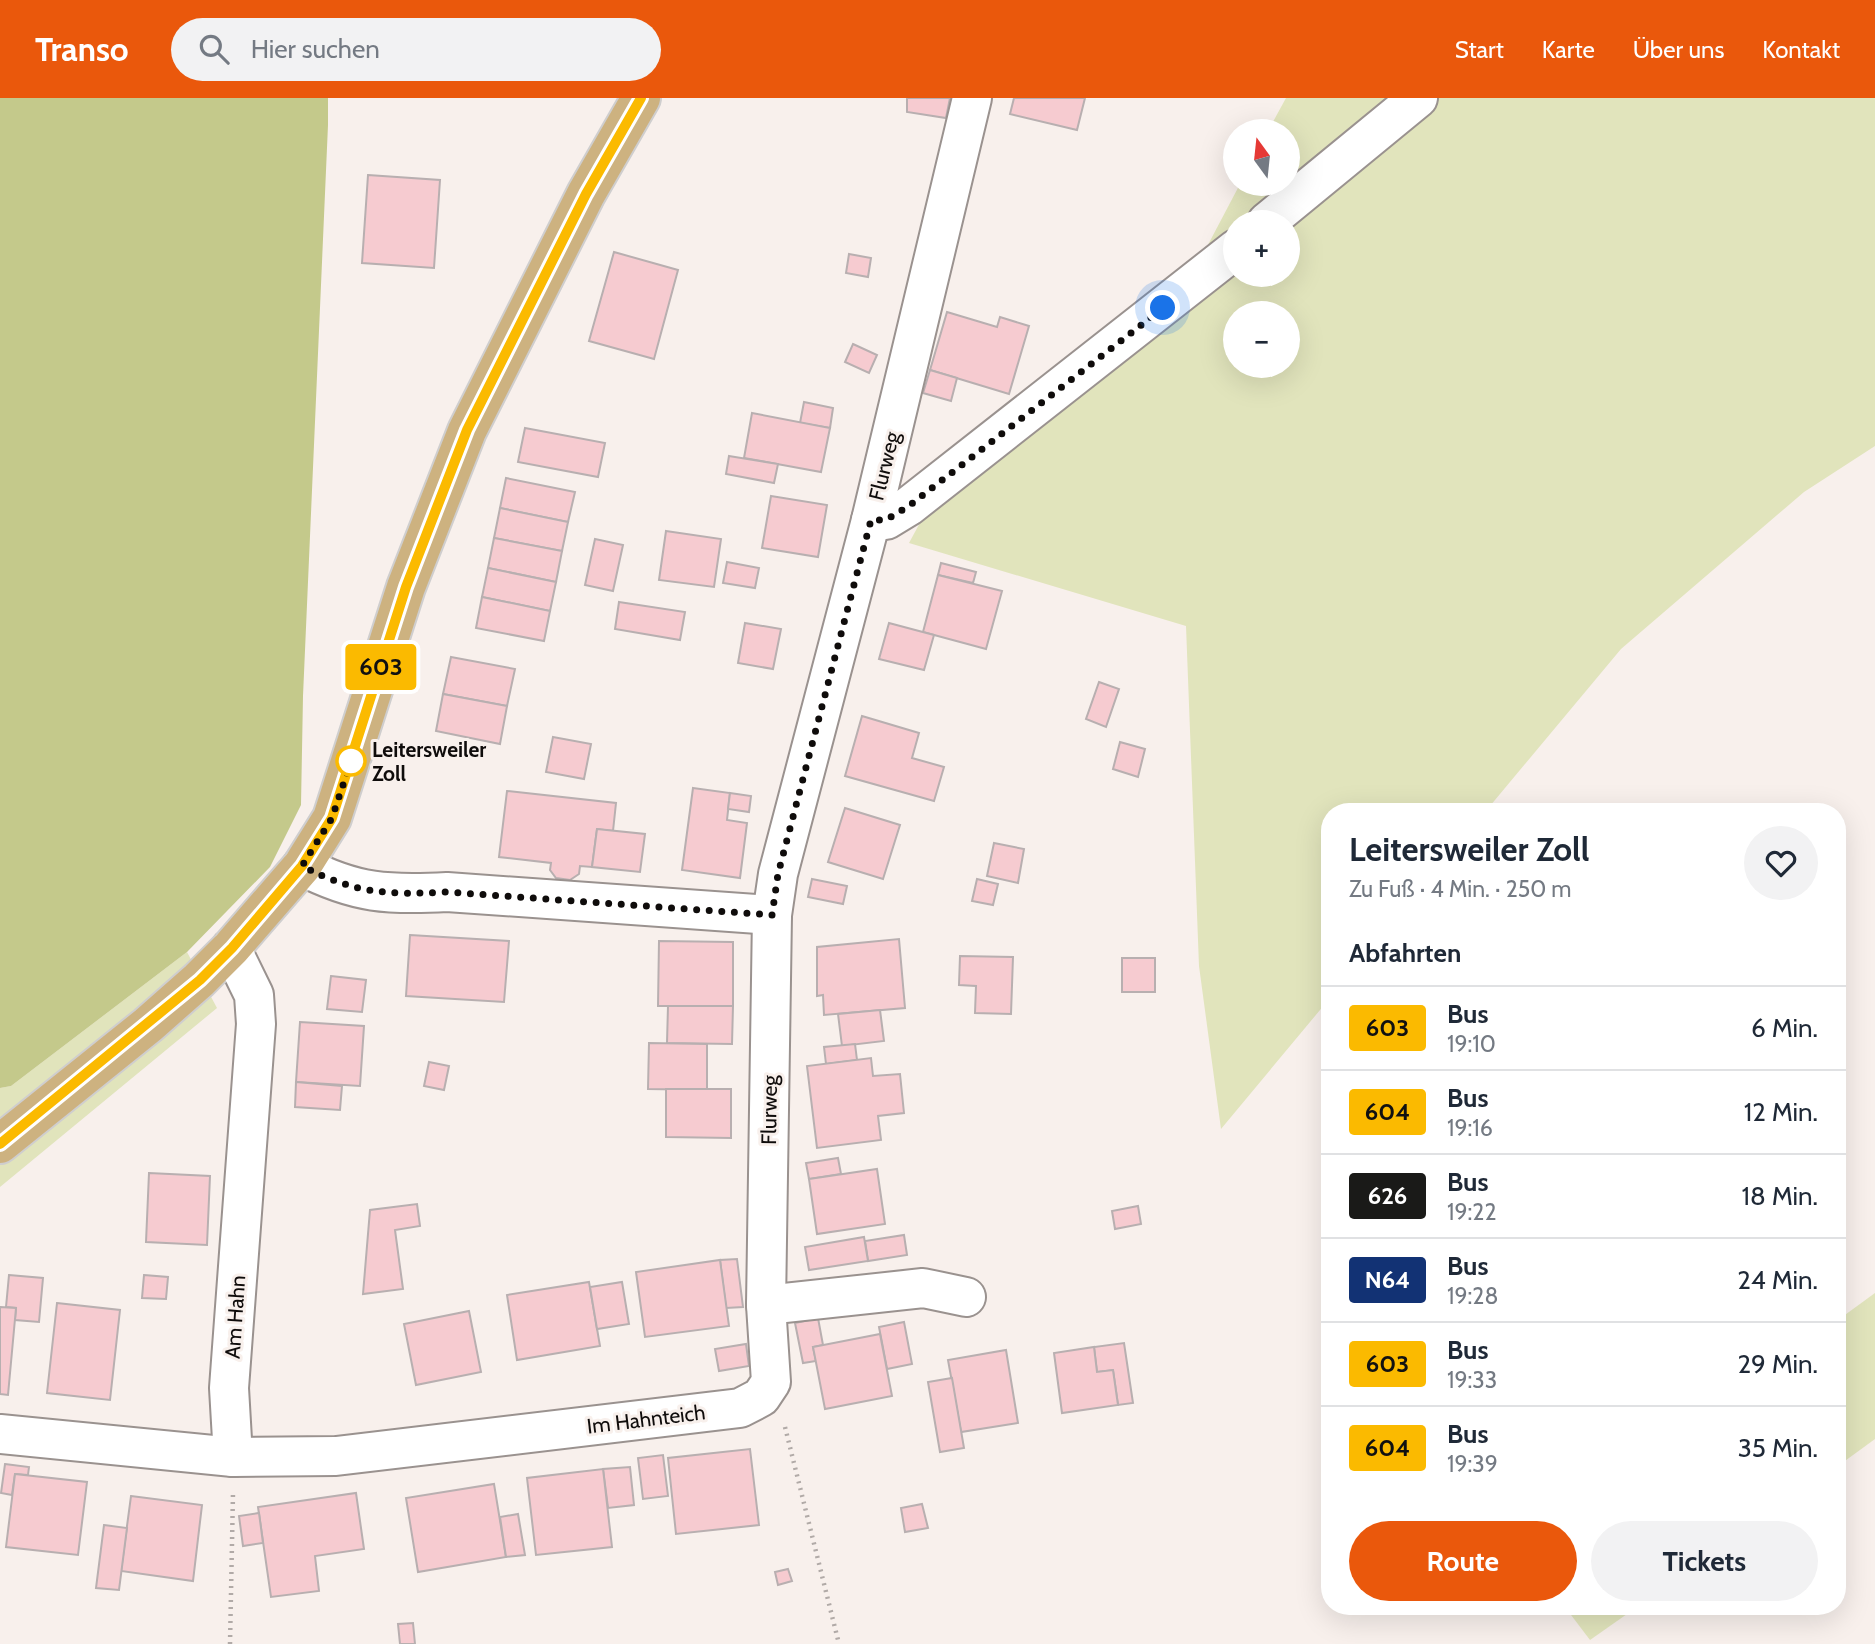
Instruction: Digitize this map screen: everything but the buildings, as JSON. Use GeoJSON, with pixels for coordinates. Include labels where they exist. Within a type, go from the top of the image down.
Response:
{"type":"FeatureCollection","features":[{"type":"Feature","properties":{"kind":"main road"},"geometry":{"type":"LineString","coordinates":[[0,1144],[200,980],[232,948],[302,866],[332,818],[406,587],[467,430],[586,194],[641,98]]}},
{"type":"Feature","properties":{"kind":"street","name":"Flurweg"},"geometry":{"type":"LineString","coordinates":[[766,1306],[772,915],[778,874],[871,520],[972,98]]}},
{"type":"Feature","properties":{"kind":"street"},"geometry":{"type":"LineString","coordinates":[[1282,210],[1418,98]]}},
{"type":"Feature","properties":{"kind":"street"},"geometry":{"type":"LineString","coordinates":[[871,520],[886,520],[909,506],[1223,259]]}},
{"type":"Feature","properties":{"kind":"street"},"geometry":{"type":"LineString","coordinates":[[302,866],[353,888],[394,894],[447,892],[772,915]]}},
{"type":"Feature","properties":{"kind":"street","name":"Am Hahn"},"geometry":{"type":"LineString","coordinates":[[232,948],[254,995],[256,1024],[229,1388],[233,1457]]}},
{"type":"Feature","properties":{"kind":"street"},"geometry":{"type":"LineString","coordinates":[[761,1397],[771,1382],[766,1306],[922,1288],[965,1297]]}},
{"type":"Feature","properties":{"kind":"street","name":"Im Hahnteich"},"geometry":{"type":"LineString","coordinates":[[233,1457],[335,1456],[740,1408],[761,1397]]}},
{"type":"Feature","properties":{"kind":"street"},"geometry":{"type":"LineString","coordinates":[[0,1434],[233,1457]]}},
{"type":"Feature","properties":{"kind":"path"},"geometry":{"type":"LineString","coordinates":[[761,1397],[775,1407],[784,1420],[839,1644]]}},
{"type":"Feature","properties":{"kind":"path"},"geometry":{"type":"LineString","coordinates":[[230,1644],[233,1457]]}},
{"type":"Feature","properties":{"kind":"green space"},"geometry":{"type":"Polygon","coordinates":[[[0,98],[328,98],[328,125],[303,696],[301,805],[270,867],[187,952],[11,1086],[0,1088],[0,98]]]}},
{"type":"Feature","properties":{"kind":"green space"},"geometry":{"type":"Polygon","coordinates":[[[1286,98],[1875,98],[1875,446],[1804,492],[1621,649],[1493,803],[1321,803],[1321,1009],[1221,1129],[1199,966],[1186,626],[909,543],[922,519],[1170,317],[1223,216],[1223,287],[1300,287],[1300,210],[1226,210],[1234,196],[1300,196],[1300,119],[1275,119],[1286,98]]]}},
{"type":"Feature","properties":{"kind":"green space"},"geometry":{"type":"Polygon","coordinates":[[[187,952],[217,1008],[0,1187],[0,1088],[11,1086],[187,952]]]}},
{"type":"Feature","properties":{"kind":"green space"},"geometry":{"type":"Polygon","coordinates":[[[1875,1293],[1875,1439],[1846,1460],[1846,1314],[1875,1293]]]}},
{"type":"Feature","properties":{"kind":"green space"},"geometry":{"type":"Polygon","coordinates":[[[1571,1615],[1626,1615],[1590,1640],[1571,1615]]]}},
{"type":"Feature","properties":{"kind":"bus line","name":"603"},"geometry":{"type":"LineString","coordinates":[[0,1144],[200,980],[232,948],[302,866],[332,818],[358,744],[406,587],[467,430],[586,194],[641,98]]}},
{"type":"Feature","properties":{"kind":"place","name":"Leitersweiler Zoll"},"geometry":{"type":"Point","coordinates":[351,761]}},
{"type":"Feature","properties":{"kind":"route"},"geometry":{"type":"LineString","coordinates":[[351,761],[332,818],[302,866],[327,879],[353,888],[394,894],[447,892],[772,915],[778,874],[871,520],[886,520],[909,506],[1163,308]]}}]}
